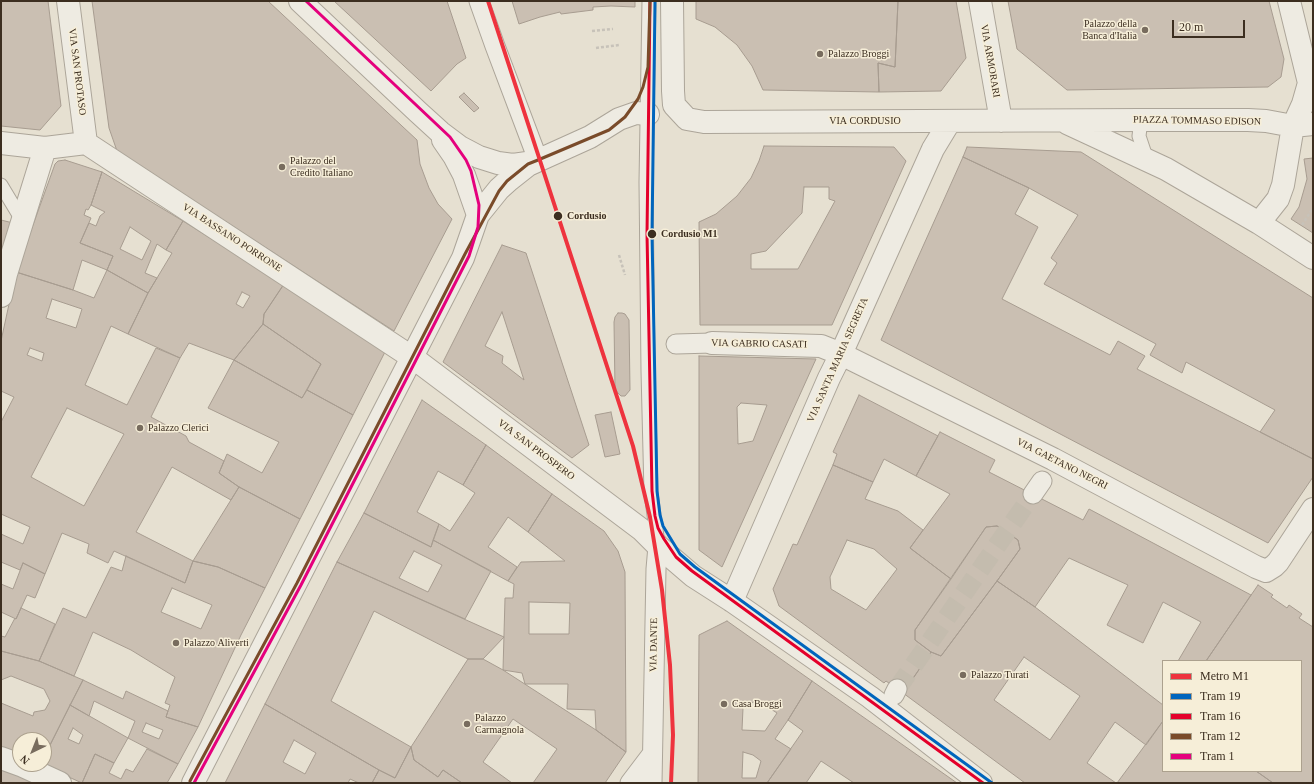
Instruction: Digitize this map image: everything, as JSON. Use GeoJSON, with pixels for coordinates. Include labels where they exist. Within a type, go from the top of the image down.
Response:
{"type":"FeatureCollection","features":[{"type":"Feature","properties":{"kind":"street","name":"VIA SAN PROTASO"},"geometry":{"type":"LineString","coordinates":[[68,1],[86,143]]}},
{"type":"Feature","properties":{"kind":"street"},"geometry":{"type":"LineString","coordinates":[[300,1],[444,136],[460,147],[479,157],[498,163],[513,165],[538,160]]}},
{"type":"Feature","properties":{"kind":"street"},"geometry":{"type":"LineString","coordinates":[[479,1],[538,160]]}},
{"type":"Feature","properties":{"kind":"street","name":"VIA ARMORARI"},"geometry":{"type":"LineString","coordinates":[[980,1],[1001,121]]}},
{"type":"Feature","properties":{"kind":"street"},"geometry":{"type":"LineString","coordinates":[[1259,223],[1278,199],[1303,126],[1303,104],[1309,83],[1290,1]]}},
{"type":"Feature","properties":{"kind":"street","name":"VIA CORDUSIO"},"geometry":{"type":"LineString","coordinates":[[672,8],[674,105],[687,119],[704,122],[1062,121]]}},
{"type":"Feature","properties":{"kind":"street"},"geometry":{"type":"LineString","coordinates":[[418,112],[439,134],[454,156],[464,175],[476,220]]}},
{"type":"Feature","properties":{"kind":"street"},"geometry":{"type":"LineString","coordinates":[[193,783],[463,258],[476,220],[499,189],[524,168],[538,160],[590,137],[619,119],[636,113],[648,114]]}},
{"type":"Feature","properties":{"kind":"street","name":"PIAZZA TOMMASO EDISON"},"geometry":{"type":"LineString","coordinates":[[1062,121],[1248,120],[1303,126]]}},
{"type":"Feature","properties":{"kind":"street","name":"VIA SANTA MARIA SEGRETA"},"geometry":{"type":"LineString","coordinates":[[732,601],[829,378],[934,149],[950,121]]}},
{"type":"Feature","properties":{"kind":"street"},"geometry":{"type":"LineString","coordinates":[[1062,121],[1166,169],[1259,223],[1313,258]]}},
{"type":"Feature","properties":{"kind":"street"},"geometry":{"type":"LineString","coordinates":[[1,143],[44,148],[86,143]]}},
{"type":"Feature","properties":{"kind":"street","name":"VIA BASSANO PORRONE"},"geometry":{"type":"LineString","coordinates":[[86,143],[412,357]]}},
{"type":"Feature","properties":{"kind":"street"},"geometry":{"type":"LineString","coordinates":[[1,296],[6,274],[44,148]]}},
{"type":"Feature","properties":{"kind":"street","name":"VIA GABRIO CASATI"},"geometry":{"type":"LineString","coordinates":[[676,344],[712,343],[821,346],[841,354]]}},
{"type":"Feature","properties":{"kind":"street","name":"VIA GAETANO NEGRI"},"geometry":{"type":"LineString","coordinates":[[841,354],[1053,459],[1266,571],[1278,562],[1313,509]]}},
{"type":"Feature","properties":{"kind":"street","name":"VIA SAN PROSPERO"},"geometry":{"type":"LineString","coordinates":[[412,357],[642,530],[693,576],[732,601],[870,697],[981,783]]}},
{"type":"Feature","properties":{"kind":"street","name":"VIA DANTE"},"geometry":{"type":"LineString","coordinates":[[652,783],[656,569],[658,546]]}},
{"type":"Feature","properties":{"kind":"street"},"geometry":{"type":"LineString","coordinates":[[630,783],[652,754]]}},
{"type":"Feature","properties":{"kind":"street"},"geometry":{"type":"LineString","coordinates":[[1,758],[23,766],[60,783]]}},
{"type":"Feature","properties":{"kind":"lane","name":"VIA DANTE"},"geometry":{"type":"LineString","coordinates":[[649,7],[646,220],[651,493],[658,546]]}},
{"type":"Feature","properties":{"kind":"lane"},"geometry":{"type":"LineString","coordinates":[[1141,120],[1139,136],[1147,160]]}},
{"type":"Feature","properties":{"kind":"lane"},"geometry":{"type":"LineString","coordinates":[[1,185],[22,220]]}},
{"type":"Feature","properties":{"kind":"path"},"geometry":{"type":"LineString","coordinates":[[592,31],[613,29]]}},
{"type":"Feature","properties":{"kind":"path"},"geometry":{"type":"LineString","coordinates":[[596,48],[619,45]]}},
{"type":"Feature","properties":{"kind":"path"},"geometry":{"type":"LineString","coordinates":[[1298,229],[1302,226],[1313,208]]}},
{"type":"Feature","properties":{"kind":"path"},"geometry":{"type":"LineString","coordinates":[[619,256],[625,275]]}},
{"type":"Feature","properties":{"kind":"building"},"geometry":{"type":"Polygon","coordinates":[[[1,1],[48,1],[61,106],[40,130],[1,126],[1,1]]]}},
{"type":"Feature","properties":{"kind":"building","name":"Palazzo del Credito Italiano"},"geometry":{"type":"Polygon","coordinates":[[[92,1],[268,1],[417,140],[420,164],[429,188],[438,204],[452,219],[394,331],[117,151],[109,128],[92,1]]]}},
{"type":"Feature","properties":{"kind":"building"},"geometry":{"type":"Polygon","coordinates":[[[334,1],[447,1],[466,58],[457,64],[431,91],[334,1]]]}},
{"type":"Feature","properties":{"kind":"building"},"geometry":{"type":"Polygon","coordinates":[[[512,1],[635,1],[635,7],[593,7],[593,10],[561,14],[560,12],[519,24],[512,1]]]}},
{"type":"Feature","properties":{"kind":"building","name":"Palazzo Broggi"},"geometry":{"type":"Polygon","coordinates":[[[696,1],[898,1],[895,67],[878,63],[879,92],[763,90],[752,66],[737,45],[715,27],[696,19],[696,1]]]}},
{"type":"Feature","properties":{"kind":"building"},"geometry":{"type":"Polygon","coordinates":[[[898,1],[956,1],[966,58],[941,91],[879,92],[878,63],[895,67],[898,1]]]}},
{"type":"Feature","properties":{"kind":"building","name":"Palazzo della Banca d'Italia"},"geometry":{"type":"Polygon","coordinates":[[[1008,1],[1269,1],[1284,59],[1281,77],[1268,87],[1067,90],[1017,49],[1008,1]]]}},
{"type":"Feature","properties":{"kind":"building"},"geometry":{"type":"Polygon","coordinates":[[[464,93],[479,108],[474,112],[459,97],[464,93]]]}},
{"type":"Feature","properties":{"kind":"building"},"geometry":{"type":"Polygon","coordinates":[[[764,146],[894,147],[906,161],[832,325],[700,325],[699,222],[716,214],[737,196],[751,178],[764,146]],[[804,187],[802,213],[766,251],[751,254],[751,269],[798,269],[835,201],[829,199],[829,187],[804,187]]]}},
{"type":"Feature","properties":{"kind":"building"},"geometry":{"type":"Polygon","coordinates":[[[967,147],[1081,152],[1313,298],[1313,459],[1260,432],[1275,410],[1186,362],[1182,373],[1150,355],[1156,344],[1044,284],[1057,263],[1051,258],[1078,215],[1029,188],[963,157],[967,147]]]}},
{"type":"Feature","properties":{"kind":"building"},"geometry":{"type":"Polygon","coordinates":[[[963,157],[1029,188],[1015,214],[1038,227],[1002,299],[1110,355],[1118,341],[1145,356],[1137,369],[1313,459],[1313,477],[1268,543],[881,340],[963,157]]]}},
{"type":"Feature","properties":{"kind":"building"},"geometry":{"type":"Polygon","coordinates":[[[1313,158],[1313,233],[1291,219],[1299,207],[1307,179],[1304,159],[1313,158]]]}},
{"type":"Feature","properties":{"kind":"building"},"geometry":{"type":"Polygon","coordinates":[[[65,160],[102,172],[91,205],[88,210],[86,209],[84,215],[91,218],[80,243],[113,256],[107,270],[82,260],[73,290],[16,272],[55,164],[58,161],[65,160]]]}},
{"type":"Feature","properties":{"kind":"building"},"geometry":{"type":"Polygon","coordinates":[[[102,172],[183,221],[166,250],[157,244],[145,273],[157,278],[148,293],[107,270],[113,256],[80,243],[89,223],[96,226],[100,216],[105,212],[91,205],[102,172]],[[130,227],[120,249],[142,260],[151,241],[130,227]]]}},
{"type":"Feature","properties":{"kind":"building"},"geometry":{"type":"Polygon","coordinates":[[[1,220],[13,223],[1,274],[1,220]]]}},
{"type":"Feature","properties":{"kind":"building"},"geometry":{"type":"Polygon","coordinates":[[[183,221],[284,284],[264,314],[263,324],[234,360],[189,343],[180,358],[128,334],[148,293],[172,253],[166,250],[183,221]],[[242,292],[236,304],[243,308],[250,296],[242,292]]]}},
{"type":"Feature","properties":{"kind":"building"},"geometry":{"type":"Polygon","coordinates":[[[502,245],[526,253],[589,445],[572,458],[443,362],[502,245]],[[502,312],[485,346],[503,356],[502,363],[524,380],[502,312]]]}},
{"type":"Feature","properties":{"kind":"building","name":"Palazzo Clerici"},"geometry":{"type":"Polygon","coordinates":[[[107,270],[148,293],[128,334],[111,326],[85,385],[127,405],[156,348],[180,358],[151,417],[186,436],[189,442],[224,461],[219,473],[239,487],[231,500],[172,467],[136,532],[193,561],[185,583],[114,551],[108,563],[87,553],[89,544],[62,533],[45,574],[23,563],[20,570],[1,562],[1,534],[23,544],[30,527],[1,514],[1,422],[14,397],[1,391],[1,341],[16,272],[94,298],[107,270]],[[52,299],[46,318],[76,328],[82,309],[52,299]],[[30,348],[27,355],[42,361],[44,353],[30,348]],[[67,408],[31,477],[84,506],[124,434],[67,408]]]}},
{"type":"Feature","properties":{"kind":"building"},"geometry":{"type":"Polygon","coordinates":[[[284,284],[386,350],[353,415],[307,390],[321,364],[263,324],[264,314],[284,284]]]}},
{"type":"Feature","properties":{"kind":"building"},"geometry":{"type":"Polygon","coordinates":[[[618,313],[625,314],[629,320],[630,390],[625,396],[621,396],[615,389],[614,322],[618,313]]]}},
{"type":"Feature","properties":{"kind":"building"},"geometry":{"type":"Polygon","coordinates":[[[263,324],[321,364],[302,398],[234,360],[263,324]]]}},
{"type":"Feature","properties":{"kind":"building"},"geometry":{"type":"Polygon","coordinates":[[[699,356],[816,359],[722,567],[699,550],[699,356]],[[741,403],[737,407],[738,444],[753,441],[767,405],[741,403]]]}},
{"type":"Feature","properties":{"kind":"building"},"geometry":{"type":"Polygon","coordinates":[[[234,360],[302,398],[307,390],[353,415],[300,519],[239,487],[219,473],[227,454],[262,473],[279,442],[208,408],[234,360]]]}},
{"type":"Feature","properties":{"kind":"building"},"geometry":{"type":"Polygon","coordinates":[[[859,395],[938,436],[916,476],[884,459],[873,482],[833,465],[837,454],[833,452],[859,395]]]}},
{"type":"Feature","properties":{"kind":"building"},"geometry":{"type":"Polygon","coordinates":[[[422,400],[486,445],[463,485],[438,471],[417,512],[439,524],[431,547],[364,513],[422,400]]]}},
{"type":"Feature","properties":{"kind":"building"},"geometry":{"type":"Polygon","coordinates":[[[611,412],[620,454],[605,457],[595,415],[611,412]]]}},
{"type":"Feature","properties":{"kind":"building"},"geometry":{"type":"Polygon","coordinates":[[[940,432],[995,460],[989,472],[1083,520],[1089,509],[1251,595],[1207,660],[1179,660],[1201,622],[1163,602],[1143,643],[1107,625],[1128,585],[1069,558],[1035,607],[997,581],[1020,549],[1018,540],[997,526],[986,527],[951,579],[910,548],[950,494],[916,476],[940,432]]]}},
{"type":"Feature","properties":{"kind":"building"},"geometry":{"type":"Polygon","coordinates":[[[486,445],[552,494],[528,532],[508,517],[488,547],[517,567],[508,581],[433,540],[439,524],[450,531],[475,493],[463,485],[486,445]]]}},
{"type":"Feature","properties":{"kind":"building"},"geometry":{"type":"Polygon","coordinates":[[[833,465],[873,482],[865,499],[898,511],[923,530],[910,548],[951,579],[915,630],[915,640],[931,652],[903,693],[886,681],[884,683],[779,606],[773,589],[793,544],[797,545],[833,465]],[[847,540],[830,577],[831,589],[866,610],[897,569],[874,549],[847,540]]]}},
{"type":"Feature","properties":{"kind":"building"},"geometry":{"type":"Polygon","coordinates":[[[239,487],[300,519],[265,588],[218,567],[193,561],[239,487]]]}},
{"type":"Feature","properties":{"kind":"building"},"geometry":{"type":"Polygon","coordinates":[[[552,494],[604,531],[618,551],[625,572],[626,752],[596,730],[595,710],[567,709],[568,684],[525,684],[522,673],[503,670],[505,598],[513,598],[514,584],[508,581],[521,562],[565,561],[528,532],[552,494]],[[529,602],[529,634],[569,634],[570,603],[529,602]]]}},
{"type":"Feature","properties":{"kind":"building"},"geometry":{"type":"Polygon","coordinates":[[[364,513],[431,547],[433,540],[491,571],[465,619],[337,562],[364,513]],[[414,551],[399,578],[428,592],[442,565],[414,551]]]}},
{"type":"Feature","properties":{"kind":"building"},"geometry":{"type":"Polygon","coordinates":[[[997,526],[1018,540],[1020,549],[941,656],[931,652],[915,640],[915,630],[986,527],[997,526]]]}},
{"type":"Feature","properties":{"kind":"building","name":"Palazzo Aliverti"},"geometry":{"type":"Polygon","coordinates":[[[126,556],[185,583],[193,561],[218,567],[265,588],[241,635],[198,727],[166,717],[170,705],[165,703],[175,677],[131,650],[93,632],[74,676],[39,661],[63,608],[86,618],[111,567],[122,571],[126,556]],[[172,588],[161,612],[201,629],[212,605],[172,588]]]}},
{"type":"Feature","properties":{"kind":"building"},"geometry":{"type":"Polygon","coordinates":[[[337,562],[504,637],[483,659],[468,659],[374,611],[331,701],[411,747],[395,778],[265,704],[337,562]]]}},
{"type":"Feature","properties":{"kind":"building"},"geometry":{"type":"Polygon","coordinates":[[[23,563],[45,574],[35,598],[27,595],[16,619],[1,612],[1,584],[13,589],[23,563]]]}},
{"type":"Feature","properties":{"kind":"building","name":"Palazzo Turati"},"geometry":{"type":"Polygon","coordinates":[[[997,581],[1035,607],[1162,704],[1162,722],[1146,745],[1115,722],[1087,763],[1116,783],[1025,783],[903,693],[931,652],[941,656],[997,581]],[[1024,657],[994,700],[1050,740],[1080,696],[1024,657]]]}},
{"type":"Feature","properties":{"kind":"building"},"geometry":{"type":"Polygon","coordinates":[[[1258,585],[1273,595],[1271,597],[1287,608],[1289,605],[1302,614],[1299,618],[1313,627],[1313,783],[1273,783],[1257,772],[1302,772],[1302,660],[1207,660],[1258,585]]]}},
{"type":"Feature","properties":{"kind":"building"},"geometry":{"type":"Polygon","coordinates":[[[21,608],[55,624],[39,661],[1,651],[1,636],[5,637],[21,608]]]}},
{"type":"Feature","properties":{"kind":"building","name":"Casa Broggi"},"geometry":{"type":"Polygon","coordinates":[[[727,621],[812,681],[775,739],[791,749],[767,783],[698,783],[699,635],[727,621]],[[757,700],[743,708],[742,730],[765,731],[777,713],[757,700]],[[743,752],[742,778],[756,778],[761,761],[753,755],[743,752]]]}},
{"type":"Feature","properties":{"kind":"building"},"geometry":{"type":"Polygon","coordinates":[[[1,651],[39,661],[83,680],[52,741],[52,732],[12,732],[12,753],[1,748],[1,703],[33,716],[34,712],[45,710],[50,701],[44,689],[11,676],[1,680],[1,651]]]}},
{"type":"Feature","properties":{"kind":"building","name":"Palazzo Carmagnola"},"geometry":{"type":"Polygon","coordinates":[[[468,659],[483,659],[503,670],[596,730],[626,752],[605,783],[533,783],[557,749],[513,719],[483,762],[512,783],[462,783],[443,770],[438,777],[414,760],[411,747],[468,659]]]}},
{"type":"Feature","properties":{"kind":"building"},"geometry":{"type":"Polygon","coordinates":[[[83,680],[123,699],[126,691],[168,711],[166,717],[198,727],[178,764],[128,738],[135,721],[94,701],[89,716],[70,705],[83,680]],[[146,723],[142,732],[159,739],[163,730],[146,723]]]}},
{"type":"Feature","properties":{"kind":"building"},"geometry":{"type":"Polygon","coordinates":[[[812,681],[957,783],[854,783],[821,761],[806,783],[767,783],[803,731],[788,720],[812,681]]]}},
{"type":"Feature","properties":{"kind":"building"},"geometry":{"type":"Polygon","coordinates":[[[265,704],[379,770],[372,783],[359,783],[350,779],[348,783],[225,783],[265,704]],[[294,740],[283,762],[305,774],[316,753],[294,740]]]}},
{"type":"Feature","properties":{"kind":"building"},"geometry":{"type":"Polygon","coordinates":[[[70,705],[128,738],[114,763],[95,754],[82,783],[52,769],[52,741],[70,705]],[[73,728],[68,739],[79,744],[83,735],[73,728]]]}},
{"type":"Feature","properties":{"kind":"building"},"geometry":{"type":"Polygon","coordinates":[[[1162,722],[1162,772],[1257,772],[1273,783],[1117,783],[1162,722]]]}},
{"type":"Feature","properties":{"kind":"building"},"geometry":{"type":"Polygon","coordinates":[[[411,747],[414,760],[438,777],[443,770],[462,783],[372,783],[379,770],[395,778],[411,747]]]}},
{"type":"Feature","properties":{"kind":"building"},"geometry":{"type":"Polygon","coordinates":[[[147,749],[178,764],[167,783],[82,783],[95,754],[114,763],[109,773],[121,779],[126,769],[133,772],[147,749]]]}},
{"type":"Feature","properties":{"kind":"building"},"geometry":{"type":"Polygon","coordinates":[[[1,765],[12,769],[12,772],[18,772],[46,783],[1,783],[1,765]]]}},
{"type":"Feature","properties":{"kind":"tunnel"},"geometry":{"type":"LineString","coordinates":[[897,689],[1033,494]]}},
{"type":"Feature","properties":{"kind":"metro line","name":"M1"},"geometry":{"type":"LineString","coordinates":[[488,1],[633,446],[650,517],[662,590],[670,665],[673,735],[671,783]]}},
{"type":"Feature","properties":{"kind":"tram line","name":"1"},"geometry":{"type":"LineString","coordinates":[[194,783],[301,585],[416,360],[469,256],[478,227],[479,205],[471,171],[466,160],[450,137],[306,1]]}},
{"type":"Feature","properties":{"kind":"tram line","name":"16"},"geometry":{"type":"LineString","coordinates":[[650,1],[647,234],[652,491],[658,528],[676,557],[692,571],[983,783]]}},
{"type":"Feature","properties":{"kind":"tram line","name":"12"},"geometry":{"type":"LineString","coordinates":[[190,781],[297,583],[465,254],[499,191],[507,181],[528,164],[609,130],[625,117],[638,99],[648,67],[650,1]]}},
{"type":"Feature","properties":{"kind":"tram line","name":"19"},"geometry":{"type":"LineString","coordinates":[[655,1],[652,234],[657,491],[663,526],[680,554],[695,567],[992,783]]}},
{"type":"Feature","properties":{"kind":"place","name":"Palazzo della Banca d'Italia"},"geometry":{"type":"Point","coordinates":[1145,30]}},
{"type":"Feature","properties":{"kind":"place","name":"Palazzo Broggi"},"geometry":{"type":"Point","coordinates":[820,54]}},
{"type":"Feature","properties":{"kind":"place","name":"Palazzo del Credito Italiano"},"geometry":{"type":"Point","coordinates":[282,167]}},
{"type":"Feature","properties":{"kind":"place","name":"Cordusio"},"geometry":{"type":"Point","coordinates":[558,216]}},
{"type":"Feature","properties":{"kind":"place","name":"Cordusio M1"},"geometry":{"type":"Point","coordinates":[652,234]}},
{"type":"Feature","properties":{"kind":"place","name":"Palazzo Clerici"},"geometry":{"type":"Point","coordinates":[140,428]}},
{"type":"Feature","properties":{"kind":"place","name":"Palazzo Aliverti"},"geometry":{"type":"Point","coordinates":[176,643]}},
{"type":"Feature","properties":{"kind":"place","name":"Palazzo Turati"},"geometry":{"type":"Point","coordinates":[963,675]}},
{"type":"Feature","properties":{"kind":"place","name":"Casa Broggi"},"geometry":{"type":"Point","coordinates":[724,704]}},
{"type":"Feature","properties":{"kind":"place","name":"Palazzo Carmagnola"},"geometry":{"type":"Point","coordinates":[467,724]}}]}
